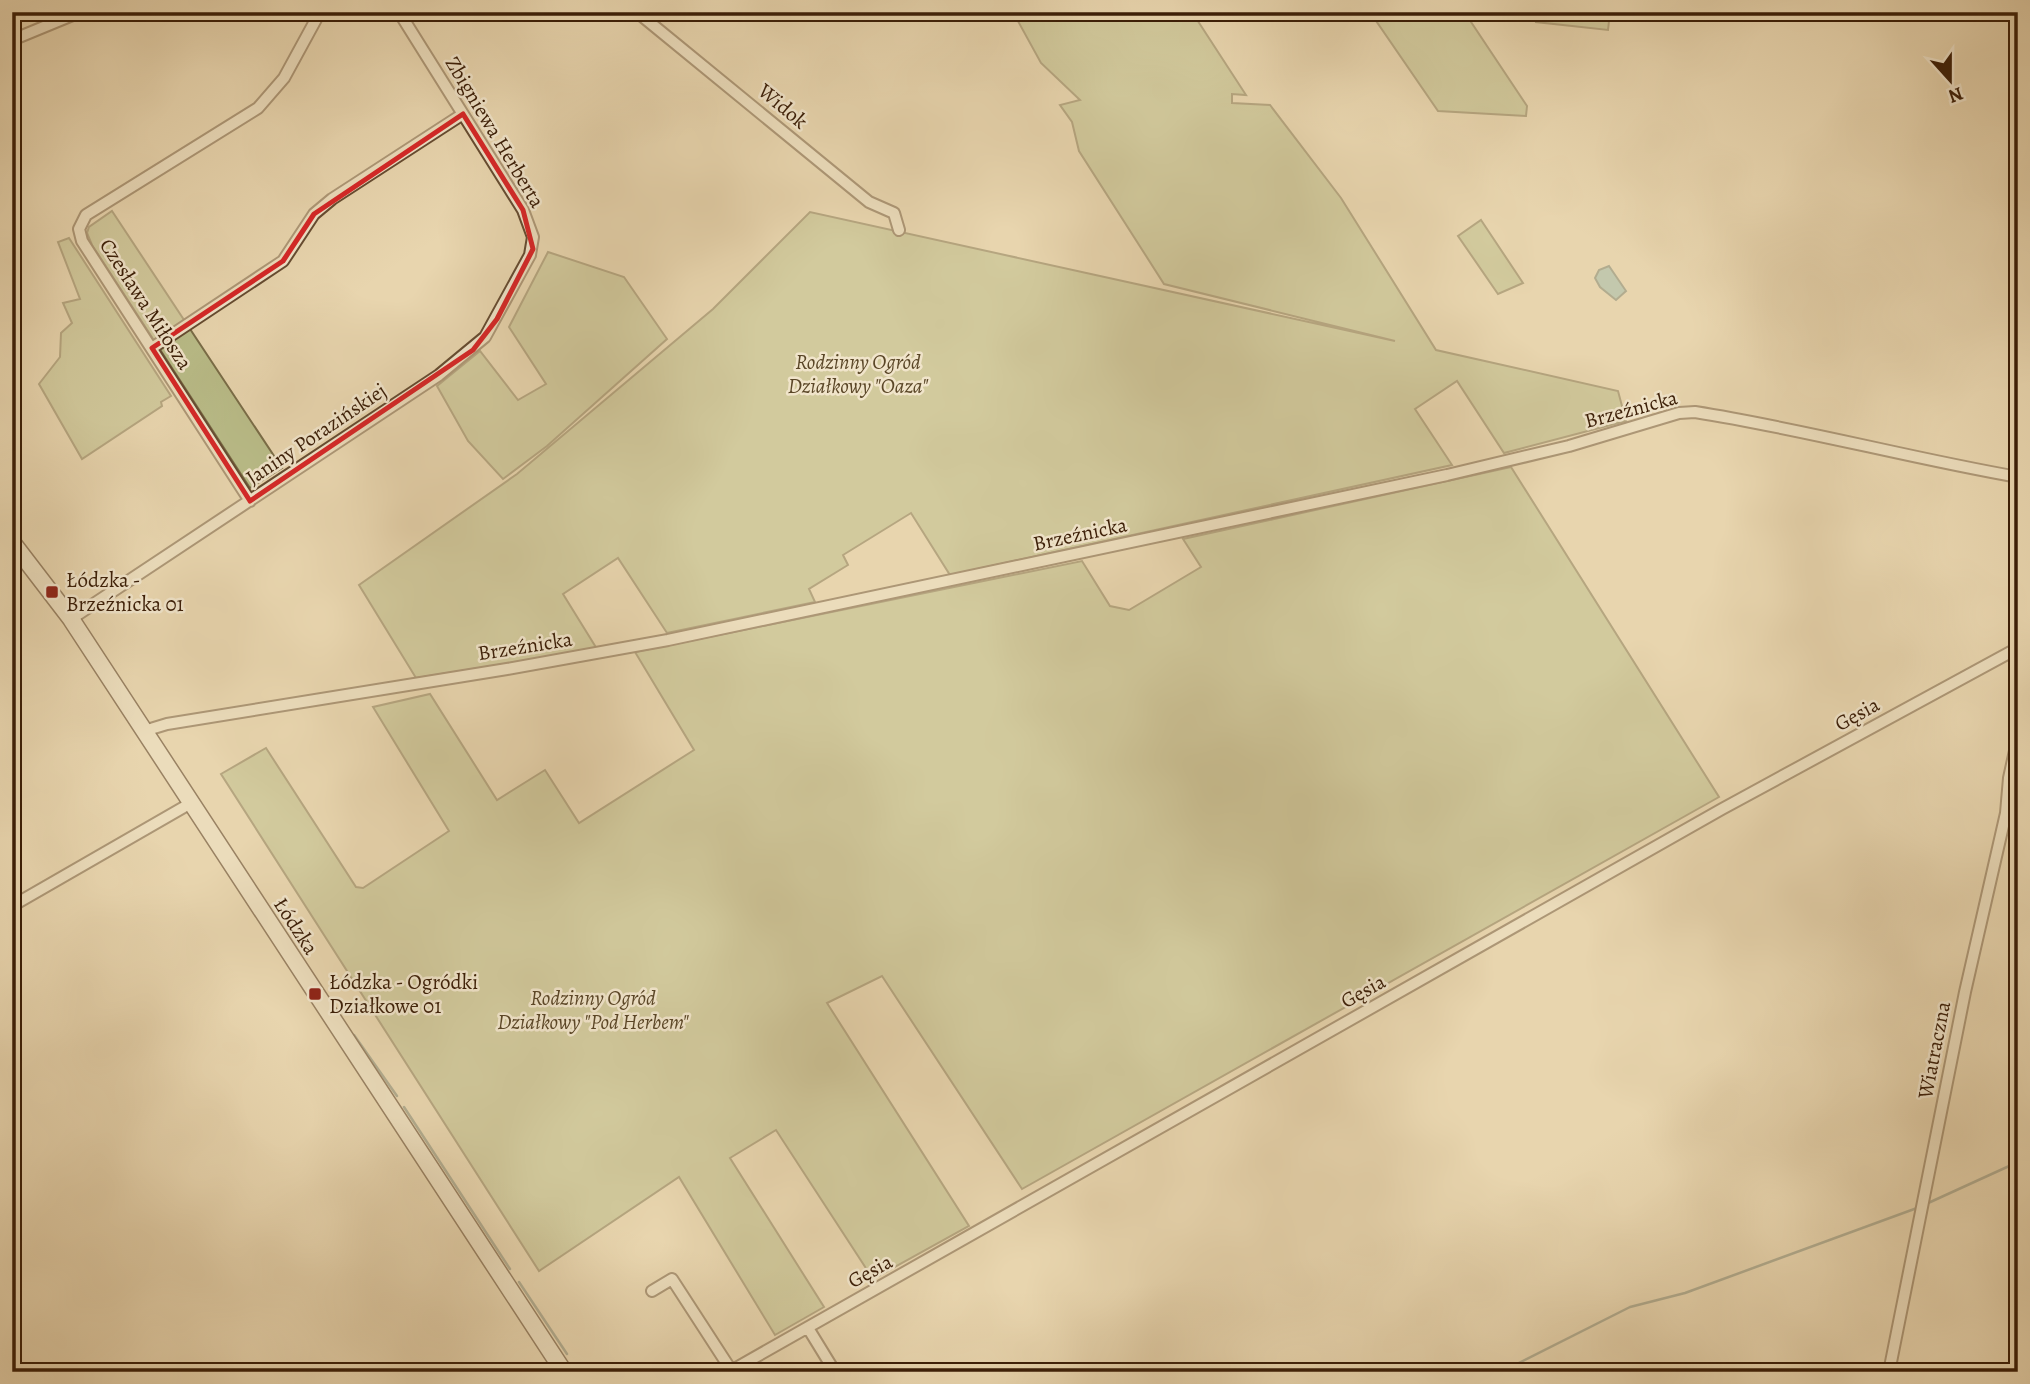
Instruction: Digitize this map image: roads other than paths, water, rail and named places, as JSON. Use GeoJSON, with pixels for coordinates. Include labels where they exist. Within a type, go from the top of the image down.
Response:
{"type":"FeatureCollection","features":[{"type":"Feature","properties":{"kind":"main road","name":"Łódzka"},"geometry":{"type":"LineString","coordinates":[[12,542],[71,619],[564,1372]]}},
{"type":"Feature","properties":{"kind":"street","name":"Czesława Miłosza"},"geometry":{"type":"LineString","coordinates":[[250,501],[82,241],[79,229],[83,220],[258,108],[284,78],[320,12]]}},
{"type":"Feature","properties":{"kind":"street","name":"Zbigniewa Herberta"},"geometry":{"type":"LineString","coordinates":[[399,12],[523,210],[533,237]]}},
{"type":"Feature","properties":{"kind":"street","name":"Widok"},"geometry":{"type":"LineString","coordinates":[[637,12],[869,202],[894,214],[899,230]]}},
{"type":"Feature","properties":{"kind":"street"},"geometry":{"type":"LineString","coordinates":[[12,40],[74,13]]}},
{"type":"Feature","properties":{"kind":"street"},"geometry":{"type":"LineString","coordinates":[[152,348],[283,261],[314,214],[332,198],[463,114]]}},
{"type":"Feature","properties":{"kind":"street","name":"Janiny Porazińskiej"},"geometry":{"type":"LineString","coordinates":[[71,619],[473,350],[497,318],[530,255],[533,237]]}},
{"type":"Feature","properties":{"kind":"street","name":"Brzeźnicka"},"geometry":{"type":"LineString","coordinates":[[144,731],[159,725],[521,667],[740,625],[1459,472],[1569,446],[1679,413],[1704,413],[1805,432],[1902,456],[2018,477]]}},
{"type":"Feature","properties":{"kind":"street","name":"Gęsia"},"geometry":{"type":"LineString","coordinates":[[730,1371],[1723,809],[2018,648]]}},
{"type":"Feature","properties":{"kind":"street","name":"Wiatraczna"},"geometry":{"type":"LineString","coordinates":[[1889,1372],[1965,992],[2004,824],[2008,778],[2018,737]]}},
{"type":"Feature","properties":{"kind":"street"},"geometry":{"type":"LineString","coordinates":[[12,906],[191,803]]}},
{"type":"Feature","properties":{"kind":"street"},"geometry":{"type":"LineString","coordinates":[[652,1291],[671,1279],[730,1371]]}},
{"type":"Feature","properties":{"kind":"street"},"geometry":{"type":"LineString","coordinates":[[807,1328],[835,1372]]}},
{"type":"Feature","properties":{"kind":"waterway"},"geometry":{"type":"LineString","coordinates":[[354,1035],[397,1096]]}},
{"type":"Feature","properties":{"kind":"waterway"},"geometry":{"type":"LineString","coordinates":[[404,1107],[510,1269]]}},
{"type":"Feature","properties":{"kind":"waterway"},"geometry":{"type":"LineString","coordinates":[[1926,1204],[2018,1162]]}},
{"type":"Feature","properties":{"kind":"waterway"},"geometry":{"type":"LineString","coordinates":[[1501,1372],[1630,1307],[1685,1293],[1917,1208]]}},
{"type":"Feature","properties":{"kind":"waterway"},"geometry":{"type":"LineString","coordinates":[[519,1282],[567,1354]]}},
{"type":"Feature","properties":{"kind":"place","name":"Łódzka - Brzeźnicka 01"},"geometry":{"type":"Point","coordinates":[52,592]}},
{"type":"Feature","properties":{"kind":"place","name":"Łódzka - Ogródki Działkowe 01"},"geometry":{"type":"Point","coordinates":[315,994]}},
{"type":"Feature","properties":{"kind":"park label","name":"Rodzinny Ogród Działkowy \"Oaza\""},"geometry":{"type":"Point","coordinates":[858,374]}},
{"type":"Feature","properties":{"kind":"park label","name":"Rodzinny Ogród Działkowy \"Pod Herbem\""},"geometry":{"type":"Point","coordinates":[593,1010]}}]}
